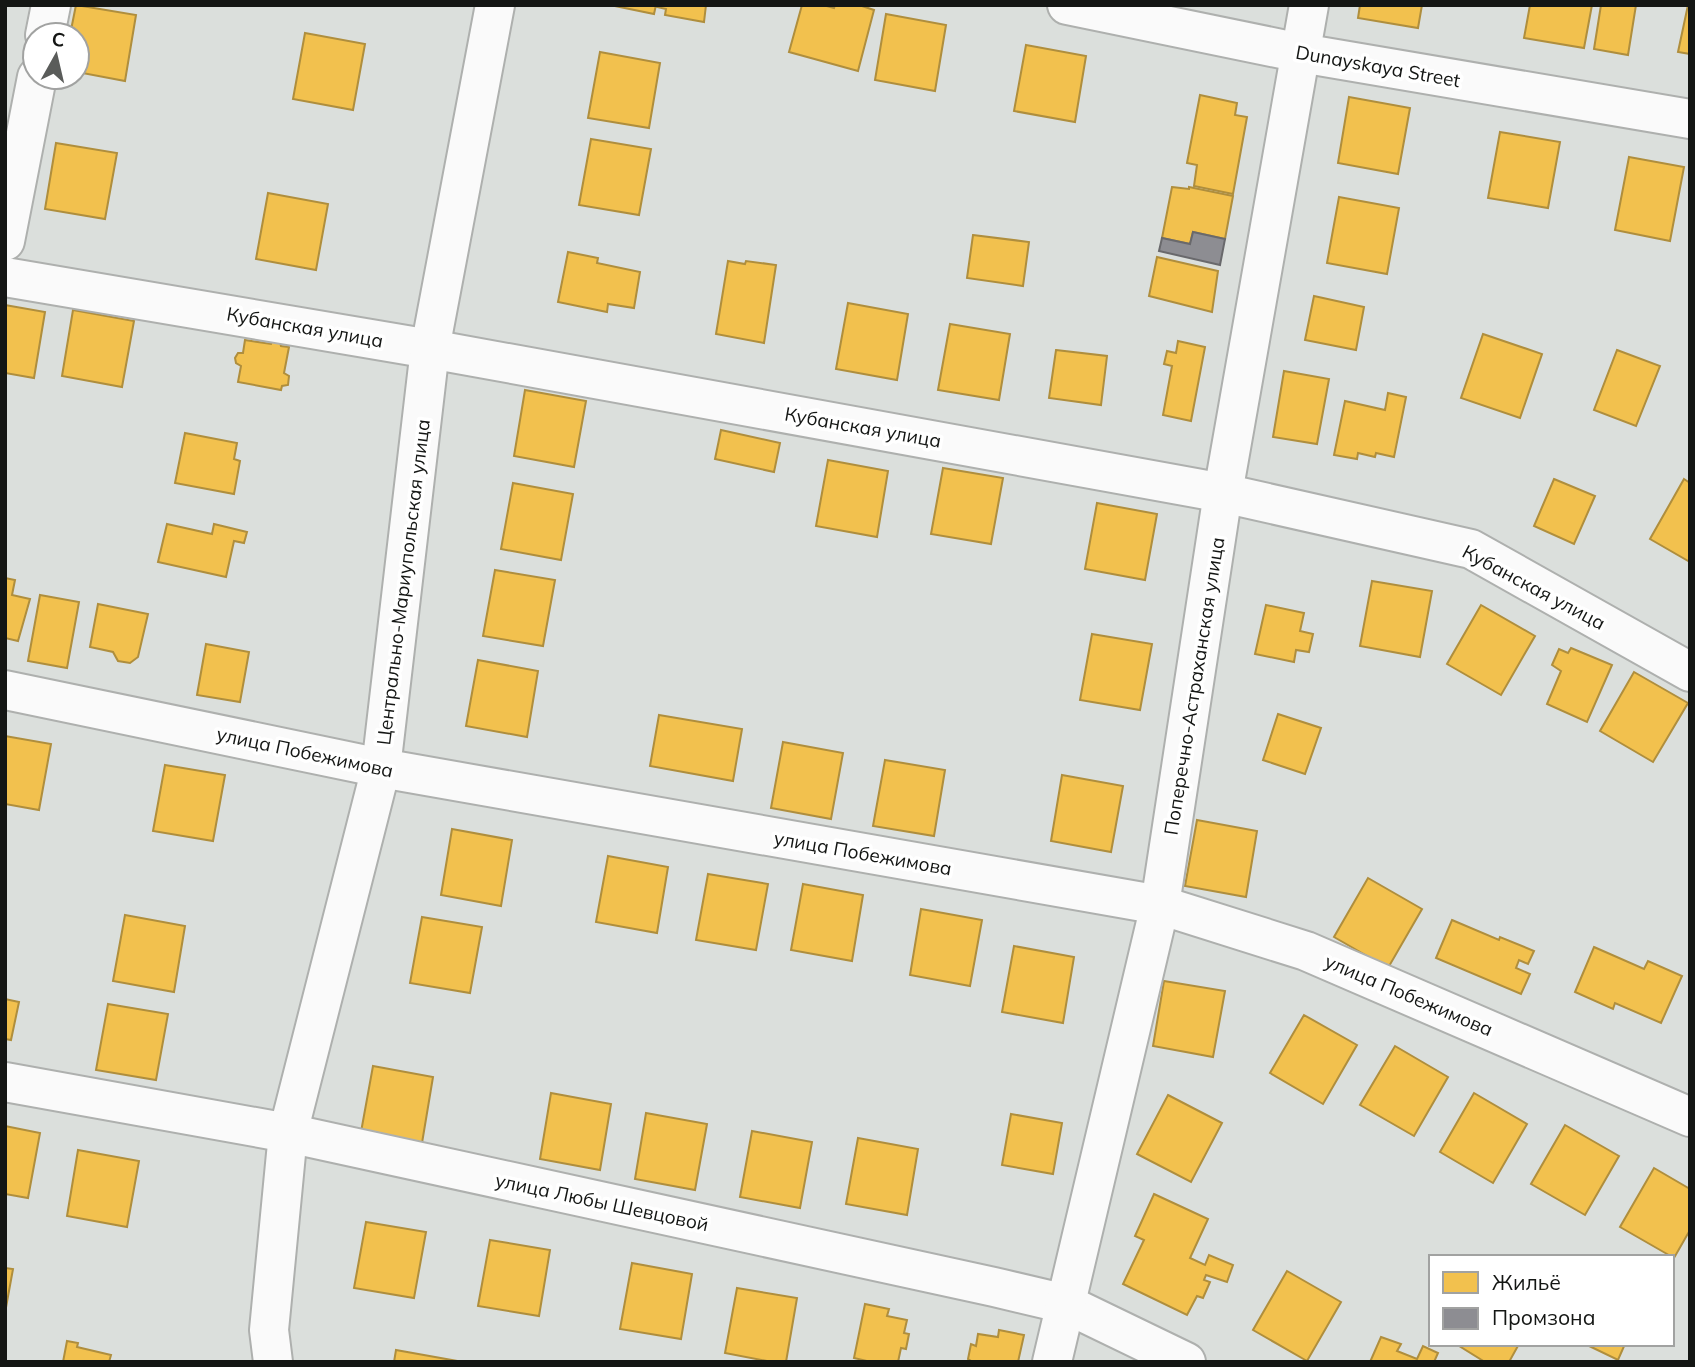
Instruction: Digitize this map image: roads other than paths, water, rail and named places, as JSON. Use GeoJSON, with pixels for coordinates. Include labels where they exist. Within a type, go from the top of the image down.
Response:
{"type":"FeatureCollection","features":[{"type":"Feature","properties":{"kind":"street","name":"Центрально-Мариупольская улица"},"geometry":{"type":"LineString","coordinates":[[273,1362],[268,1330],[288,1133],[382,768],[430,349],[495,5]]}},
{"type":"Feature","properties":{"kind":"street","name":"Dunayskaya Street"},"geometry":{"type":"LineString","coordinates":[[1067,5],[1301,53],[1690,119]]}},
{"type":"Feature","properties":{"kind":"street","name":"Поперечно-Астраханская улица"},"geometry":{"type":"LineString","coordinates":[[1052,1362],[1160,905],[1223,493],[1309,5]]}},
{"type":"Feature","properties":{"kind":"street"},"geometry":{"type":"LineString","coordinates":[[5,241],[34,91]]}},
{"type":"Feature","properties":{"kind":"street","name":"Кубанская улица"},"geometry":{"type":"LineString","coordinates":[[5,277],[430,349],[1223,493],[1471,549],[1690,672]]}},
{"type":"Feature","properties":{"kind":"street","name":"улица Побежимова"},"geometry":{"type":"LineString","coordinates":[[5,690],[382,768],[1160,905],[1306,951],[1690,1117]]}},
{"type":"Feature","properties":{"kind":"street","name":"улица Любы Шевцовой"},"geometry":{"type":"LineString","coordinates":[[5,1083],[288,1133],[1066,1304],[1186,1362]]}}]}
